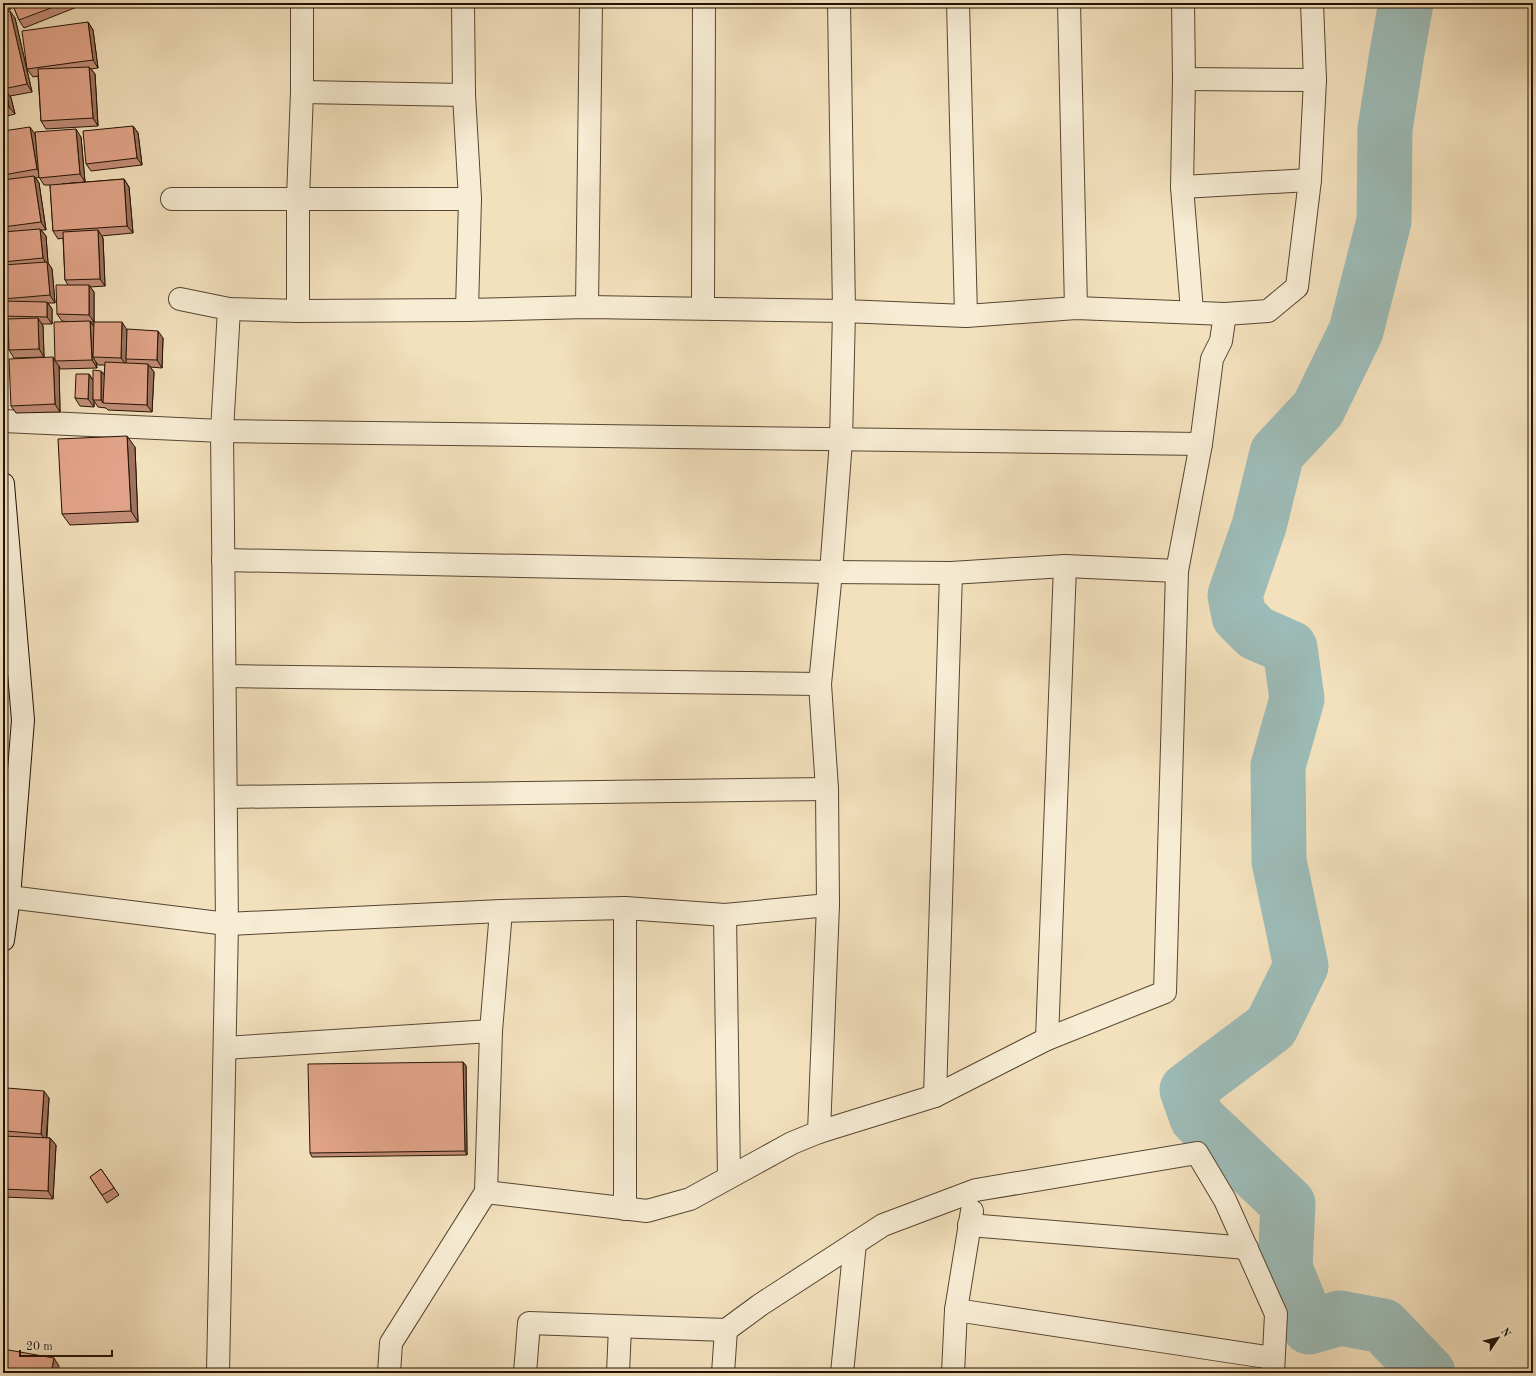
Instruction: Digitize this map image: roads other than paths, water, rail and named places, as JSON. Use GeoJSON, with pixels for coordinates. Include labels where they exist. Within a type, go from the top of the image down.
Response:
{"type":"FeatureCollection","features":[{"type":"Feature","properties":{"kind":"street"},"geometry":{"type":"LineString","coordinates":[[298,311],[298,198],[302,92],[302,3]]}},
{"type":"Feature","properties":{"kind":"street"},"geometry":{"type":"LineString","coordinates":[[463,3],[464,95],[470,199],[467,310]]}},
{"type":"Feature","properties":{"kind":"street"},"geometry":{"type":"LineString","coordinates":[[587,307],[591,3]]}},
{"type":"Feature","properties":{"kind":"street"},"geometry":{"type":"LineString","coordinates":[[703,308],[704,3]]}},
{"type":"Feature","properties":{"kind":"street"},"geometry":{"type":"LineString","coordinates":[[819,1132],[828,905],[827,789],[820,684],[831,572],[841,440],[844,311],[839,3]]}},
{"type":"Feature","properties":{"kind":"street"},"geometry":{"type":"LineString","coordinates":[[958,3],[966,316]]}},
{"type":"Feature","properties":{"kind":"street"},"geometry":{"type":"LineString","coordinates":[[1069,3],[1076,308]]}},
{"type":"Feature","properties":{"kind":"street"},"geometry":{"type":"LineString","coordinates":[[1183,3],[1184,79],[1182,187],[1192,311]]}},
{"type":"Feature","properties":{"kind":"street"},"geometry":{"type":"LineString","coordinates":[[180,299],[229,309],[298,311],[467,310],[587,307],[844,311],[966,316],[1076,308],[1192,311],[1225,314],[1268,311],[1297,287],[1310,180],[1315,80],[1312,3]]}},
{"type":"Feature","properties":{"kind":"street"},"geometry":{"type":"LineString","coordinates":[[1184,79],[1315,80]]}},
{"type":"Feature","properties":{"kind":"street"},"geometry":{"type":"LineString","coordinates":[[302,92],[464,95]]}},
{"type":"Feature","properties":{"kind":"street"},"geometry":{"type":"LineString","coordinates":[[1182,187],[1310,180]]}},
{"type":"Feature","properties":{"kind":"street"},"geometry":{"type":"LineString","coordinates":[[172,199],[470,199]]}},
{"type":"Feature","properties":{"kind":"street"},"geometry":{"type":"LineString","coordinates":[[218,1373],[228,924],[222,431],[229,309]]}},
{"type":"Feature","properties":{"kind":"street"},"geometry":{"type":"LineString","coordinates":[[486,1192],[647,1211],[690,1199],[792,1143],[819,1132],[935,1096],[1047,1039],[1165,992],[1177,571],[1201,444],[1212,359],[1221,341],[1225,314]]}},
{"type":"Feature","properties":{"kind":"street"},"geometry":{"type":"LineString","coordinates":[[3,421],[222,431],[1201,444]]}},
{"type":"Feature","properties":{"kind":"street"},"geometry":{"type":"LineString","coordinates":[[3,484],[23,720],[9,897],[3,940]]}},
{"type":"Feature","properties":{"kind":"street"},"geometry":{"type":"LineString","coordinates":[[223,560],[831,572],[951,573],[1065,566],[1177,571]]}},
{"type":"Feature","properties":{"kind":"street"},"geometry":{"type":"LineString","coordinates":[[1047,1039],[1065,566]]}},
{"type":"Feature","properties":{"kind":"street"},"geometry":{"type":"LineString","coordinates":[[935,1096],[951,573]]}},
{"type":"Feature","properties":{"kind":"street"},"geometry":{"type":"LineString","coordinates":[[224,676],[820,684]]}},
{"type":"Feature","properties":{"kind":"street"},"geometry":{"type":"LineString","coordinates":[[226,797],[827,789]]}},
{"type":"Feature","properties":{"kind":"street"},"geometry":{"type":"LineString","coordinates":[[9,897],[228,924],[501,911],[625,908],[725,915],[828,905]]}},
{"type":"Feature","properties":{"kind":"street"},"geometry":{"type":"LineString","coordinates":[[625,908],[625,1209]]}},
{"type":"Feature","properties":{"kind":"street"},"geometry":{"type":"LineString","coordinates":[[389,1373],[391,1342],[486,1192],[491,1031],[501,911]]}},
{"type":"Feature","properties":{"kind":"street"},"geometry":{"type":"LineString","coordinates":[[725,915],[729,1177]]}},
{"type":"Feature","properties":{"kind":"street"},"geometry":{"type":"LineString","coordinates":[[225,1048],[491,1031]]}},
{"type":"Feature","properties":{"kind":"street"},"geometry":{"type":"LineString","coordinates":[[525,1373],[529,1323],[726,1330],[760,1305],[883,1225],[976,1190],[1197,1153],[1226,1200],[1276,1314],[1273,1365],[956,1310]]}},
{"type":"Feature","properties":{"kind":"street"},"geometry":{"type":"LineString","coordinates":[[953,1373],[956,1310],[976,1190]]}},
{"type":"Feature","properties":{"kind":"street"},"geometry":{"type":"LineString","coordinates":[[970,1224],[1247,1248]]}},
{"type":"Feature","properties":{"kind":"street"},"geometry":{"type":"LineString","coordinates":[[842,1373],[855,1243]]}},
{"type":"Feature","properties":{"kind":"street"},"geometry":{"type":"LineString","coordinates":[[618,1373],[620,1327]]}},
{"type":"Feature","properties":{"kind":"street"},"geometry":{"type":"LineString","coordinates":[[723,1373],[726,1330]]}},
{"type":"Feature","properties":{"kind":"waterway"},"geometry":{"type":"LineString","coordinates":[[1406,3],[1385,129],[1384,221],[1356,331],[1318,409],[1277,453],[1259,526],[1235,595],[1239,616],[1256,633],[1290,648],[1297,699],[1278,766],[1279,861],[1301,966],[1271,1027],[1187,1090],[1197,1118],[1288,1204],[1285,1268],[1309,1327],[1340,1318],[1383,1326],[1428,1373]]}}]}
